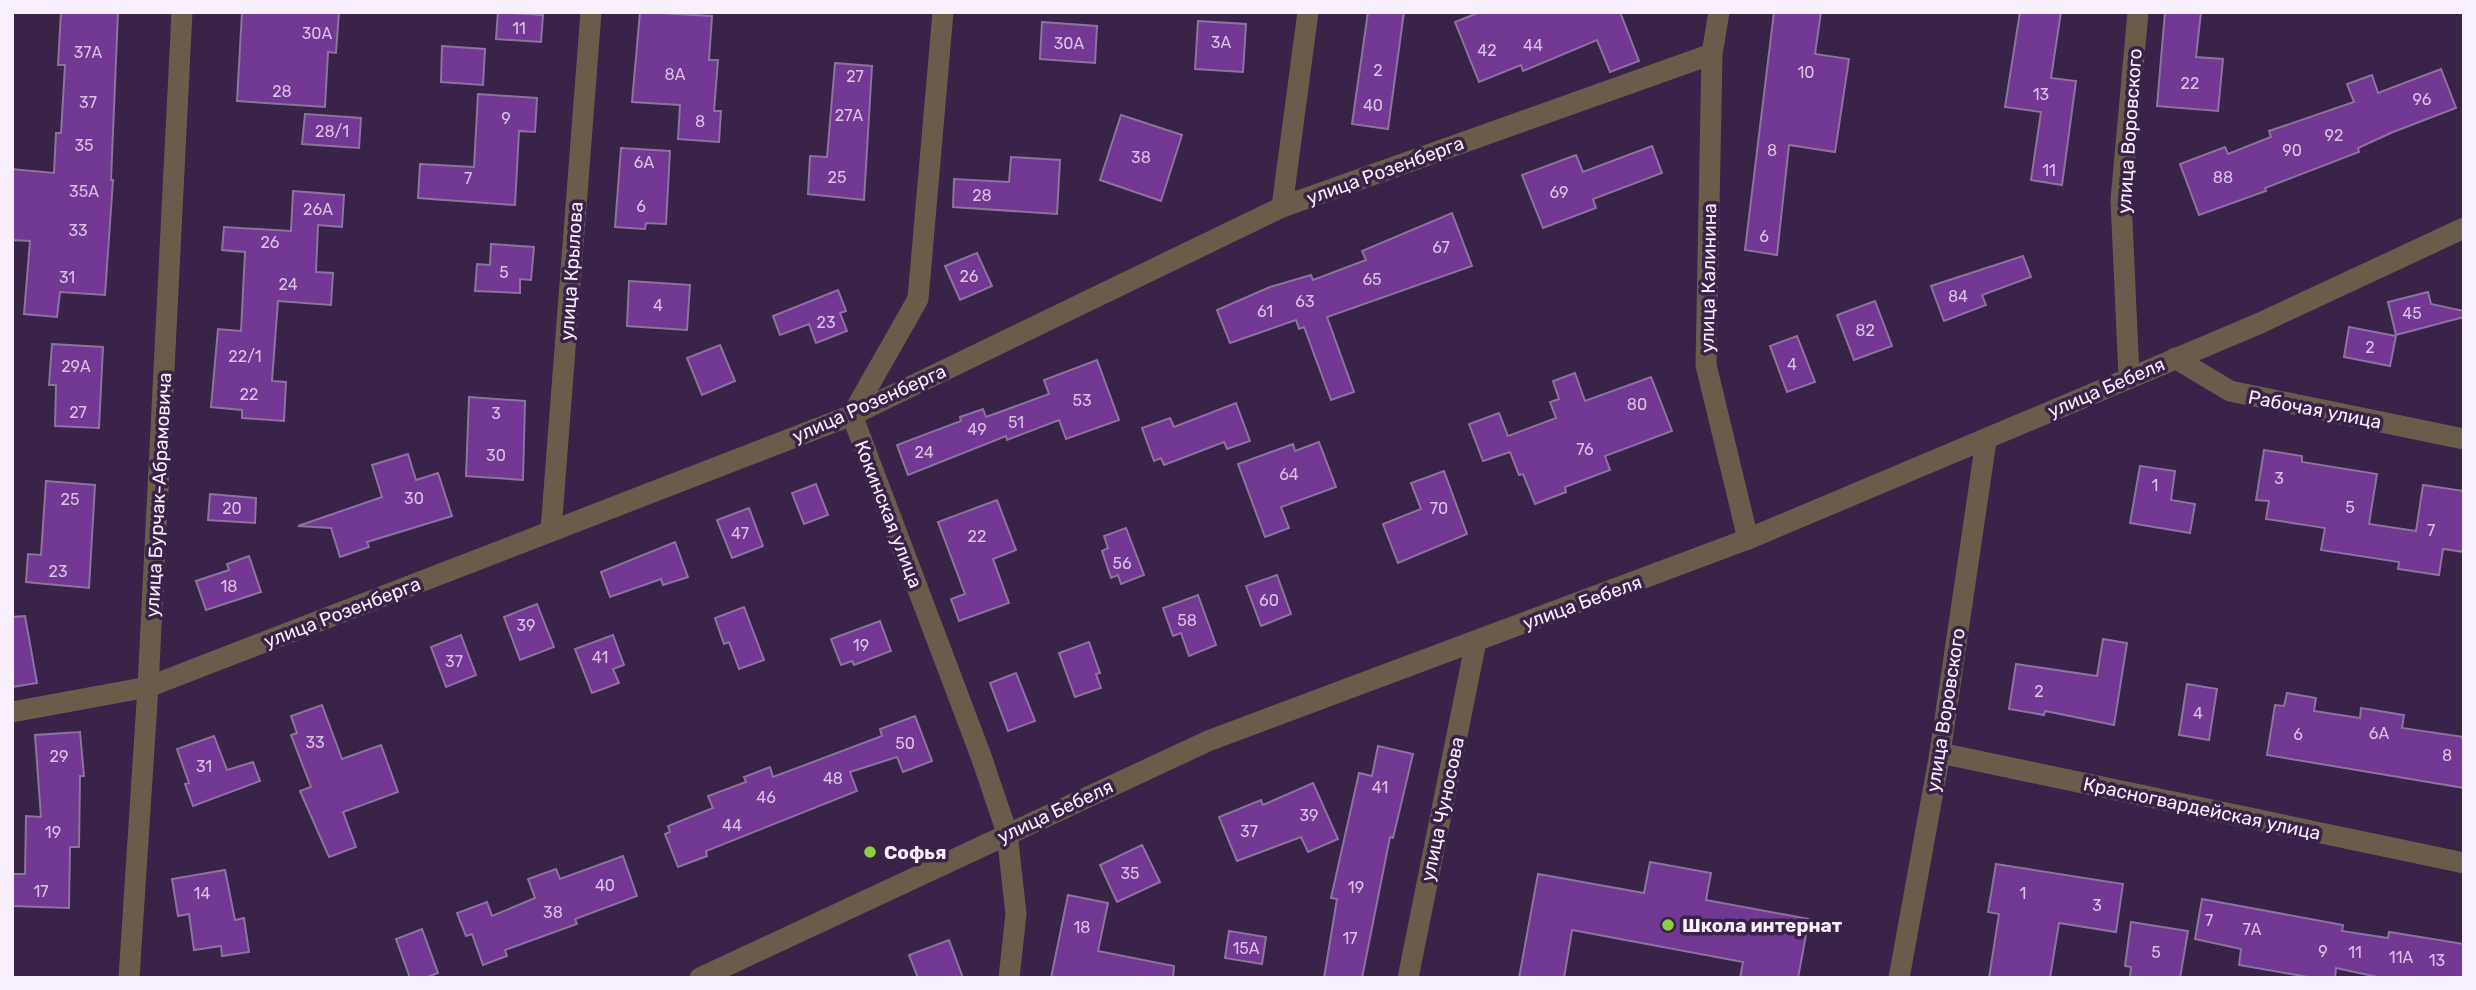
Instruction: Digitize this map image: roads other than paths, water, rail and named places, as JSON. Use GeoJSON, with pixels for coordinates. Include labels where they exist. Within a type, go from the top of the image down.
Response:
{"type":"FeatureCollection","features":[{"type":"Feature","properties":{"kind":"street","name":"улица Бурчак-Абрамовича"},"geometry":{"type":"LineString","coordinates":[[129,978],[148,687],[182,12]]}},
{"type":"Feature","properties":{"kind":"street","name":"улица Крылова"},"geometry":{"type":"LineString","coordinates":[[551,530],[591,12]]}},
{"type":"Feature","properties":{"kind":"street","name":"Кокинская улица"},"geometry":{"type":"LineString","coordinates":[[943,12],[918,299],[852,415],[981,756],[1007,833],[1016,914],[1009,978]]}},
{"type":"Feature","properties":{"kind":"street"},"geometry":{"type":"LineString","coordinates":[[1282,207],[1308,12]]}},
{"type":"Feature","properties":{"kind":"street","name":"улица Калинина"},"geometry":{"type":"LineString","coordinates":[[1719,12],[1712,54],[1706,365],[1748,539]]}},
{"type":"Feature","properties":{"kind":"street","name":"улица Воровского"},"geometry":{"type":"LineString","coordinates":[[2129,376],[2121,200],[2138,12]]}},
{"type":"Feature","properties":{"kind":"street","name":"улица Розенберга"},"geometry":{"type":"LineString","coordinates":[[12,712],[148,687],[852,415],[1282,207],[1712,54]]}},
{"type":"Feature","properties":{"kind":"street","name":"улица Бебеля"},"geometry":{"type":"LineString","coordinates":[[701,978],[1208,741],[1748,539],[1986,440],[2129,376],[2258,324],[2464,228]]}},
{"type":"Feature","properties":{"kind":"street","name":"Рабочая улица"},"geometry":{"type":"LineString","coordinates":[[2175,358],[2230,391],[2464,439]]}},
{"type":"Feature","properties":{"kind":"street","name":"улица Воровского"},"geometry":{"type":"LineString","coordinates":[[1899,978],[1940,753],[1986,440]]}},
{"type":"Feature","properties":{"kind":"street","name":"улица Чуносова"},"geometry":{"type":"LineString","coordinates":[[1408,978],[1476,641]]}},
{"type":"Feature","properties":{"kind":"street","name":"Красногвардейская улица"},"geometry":{"type":"LineString","coordinates":[[1940,753],[2464,863]]}},
{"type":"Feature","properties":{"kind":"place","name":"Софья"},"geometry":{"type":"Point","coordinates":[870,852]}},
{"type":"Feature","properties":{"kind":"place","name":"Школа интернат"},"geometry":{"type":"Point","coordinates":[1668,925]}}]}
